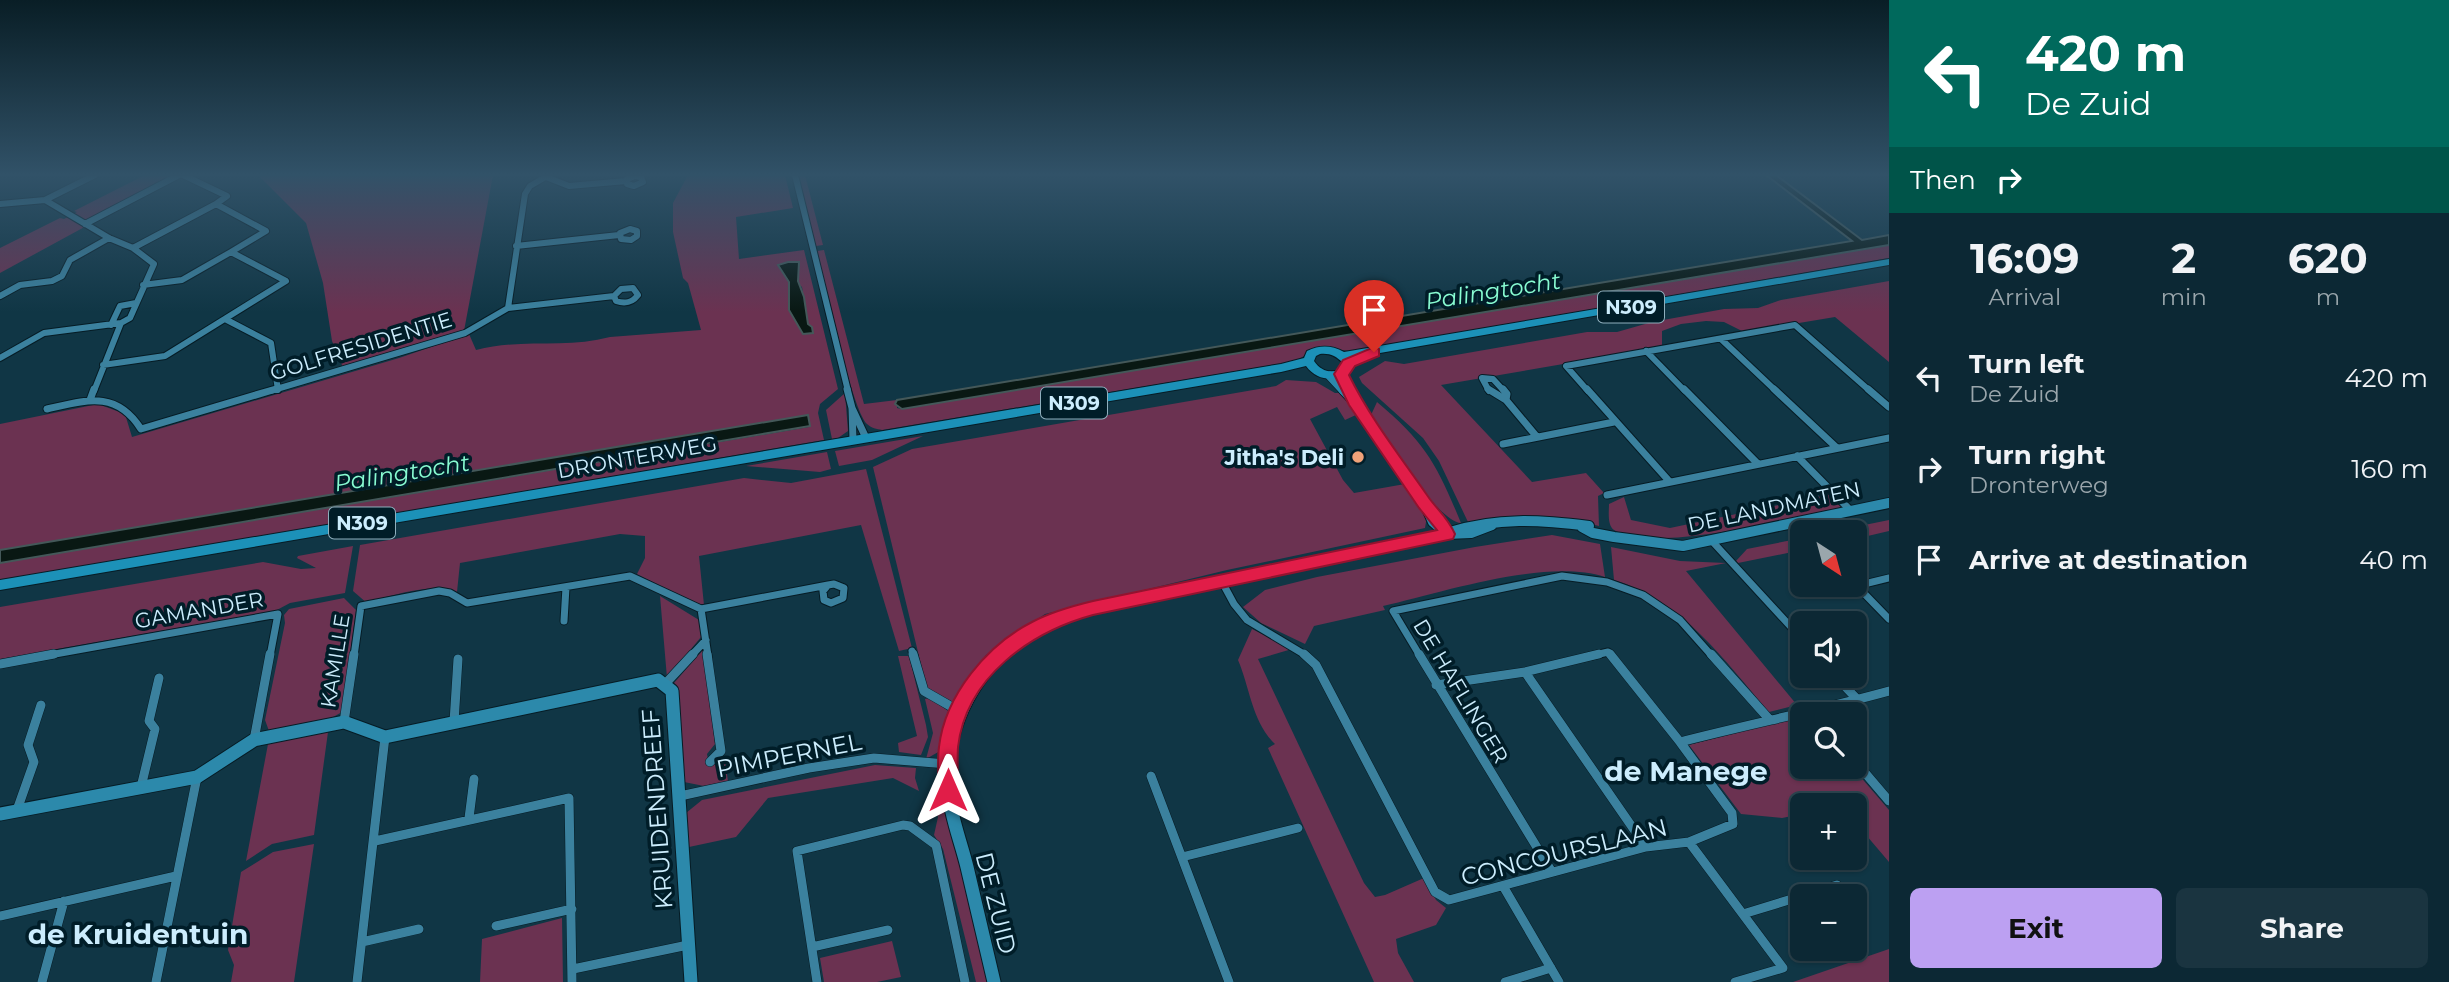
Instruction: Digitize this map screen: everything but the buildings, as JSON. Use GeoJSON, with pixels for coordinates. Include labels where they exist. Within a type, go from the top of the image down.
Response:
{"type":"FeatureCollection","features":[{"type":"Feature","properties":{"kind":"main road","name":"N309"},"geometry":{"type":"LineString","coordinates":[[1336,375],[1311,365],[1311,354],[1320,350],[1332,350],[1345,359],[1889,262]]}},
{"type":"Feature","properties":{"kind":"main road"},"geometry":{"type":"LineString","coordinates":[[1336,375],[1347,369],[1345,359]]}},
{"type":"Feature","properties":{"kind":"main road","name":"DRONTERWEG"},"geometry":{"type":"LineString","coordinates":[[0,585],[1311,365]]}},
{"type":"Feature","properties":{"kind":"street"},"geometry":{"type":"LineString","coordinates":[[0,358],[44,333],[111,325],[130,318],[154,264],[133,248],[80,221]]}},
{"type":"Feature","properties":{"kind":"street"},"geometry":{"type":"LineString","coordinates":[[85,224],[91,221]]}},
{"type":"Feature","properties":{"kind":"street"},"geometry":{"type":"LineString","coordinates":[[133,248],[184,221]]}},
{"type":"Feature","properties":{"kind":"street"},"geometry":{"type":"LineString","coordinates":[[143,285],[182,280],[266,231],[247,221]]}},
{"type":"Feature","properties":{"kind":"street"},"geometry":{"type":"LineString","coordinates":[[521,221],[508,308],[614,296]]}},
{"type":"Feature","properties":{"kind":"street"},"geometry":{"type":"LineString","coordinates":[[806,221],[860,439]]}},
{"type":"Feature","properties":{"kind":"street"},"geometry":{"type":"LineString","coordinates":[[516,246],[619,235]]}},
{"type":"Feature","properties":{"kind":"street"},"geometry":{"type":"LineString","coordinates":[[0,296],[20,285],[52,281],[62,276],[71,260],[109,238]]}},
{"type":"Feature","properties":{"kind":"street"},"geometry":{"type":"LineString","coordinates":[[103,365],[165,356],[286,281],[231,252]]}},
{"type":"Feature","properties":{"kind":"street"},"geometry":{"type":"LineString","coordinates":[[111,325],[120,306],[136,303]]}},
{"type":"Feature","properties":{"kind":"street","name":"GOLFRESIDENTIE"},"geometry":{"type":"LineString","coordinates":[[47,409],[89,400],[122,405],[133,414],[141,429],[465,333],[508,308]]}},
{"type":"Feature","properties":{"kind":"street"},"geometry":{"type":"LineString","coordinates":[[225,319],[271,343],[278,390]]}},
{"type":"Feature","properties":{"kind":"street"},"geometry":{"type":"LineString","coordinates":[[89,400],[121,323]]}},
{"type":"Feature","properties":{"kind":"street"},"geometry":{"type":"LineString","coordinates":[[1669,481],[1566,366],[1795,325],[1889,407]]}},
{"type":"Feature","properties":{"kind":"street"},"geometry":{"type":"LineString","coordinates":[[1721,339],[1837,448]]}},
{"type":"Feature","properties":{"kind":"street"},"geometry":{"type":"LineString","coordinates":[[1646,351],[1758,464]]}},
{"type":"Feature","properties":{"kind":"street"},"geometry":{"type":"LineString","coordinates":[[1336,375],[1425,504],[1433,522],[1447,534]]}},
{"type":"Feature","properties":{"kind":"street"},"geometry":{"type":"LineString","coordinates":[[1506,400],[1537,437]]}},
{"type":"Feature","properties":{"kind":"street"},"geometry":{"type":"LineString","coordinates":[[852,408],[860,439]]}},
{"type":"Feature","properties":{"kind":"street"},"geometry":{"type":"LineString","coordinates":[[1503,444],[1614,422]]}},
{"type":"Feature","properties":{"kind":"street"},"geometry":{"type":"LineString","coordinates":[[1607,495],[1889,438]]}},
{"type":"Feature","properties":{"kind":"street"},"geometry":{"type":"LineString","coordinates":[[1797,456],[1851,511]]}},
{"type":"Feature","properties":{"kind":"street","name":"DE LANDMATEN"},"geometry":{"type":"LineString","coordinates":[[1447,534],[1471,533],[1492,525],[1535,520],[1669,546],[1712,540],[1889,503]]}},
{"type":"Feature","properties":{"kind":"street","name":"DE ZUID"},"geometry":{"type":"LineString","coordinates":[[994,982],[948,790],[947,764],[959,711],[973,686],[1003,651],[1036,628],[1060,617],[1093,608],[1447,534]]}},
{"type":"Feature","properties":{"kind":"street"},"geometry":{"type":"LineString","coordinates":[[1712,540],[1790,626]]}},
{"type":"Feature","properties":{"kind":"street","name":"KAMILLE"},"geometry":{"type":"LineString","coordinates":[[344,722],[361,606],[439,592],[450,593],[467,603],[630,576],[701,609]]}},
{"type":"Feature","properties":{"kind":"street","name":"DE HAFLINGER"},"geometry":{"type":"LineString","coordinates":[[1552,872],[1393,611],[1562,576],[1606,582],[1643,596],[1666,609],[1702,642],[1769,719]]}},
{"type":"Feature","properties":{"kind":"street"},"geometry":{"type":"LineString","coordinates":[[1867,583],[1889,578]]}},
{"type":"Feature","properties":{"kind":"street","name":"CONCOURSLAAN"},"geometry":{"type":"LineString","coordinates":[[1221,580],[1243,616],[1305,653],[1316,665],[1435,892],[1449,900],[1646,847],[1689,842],[1733,824],[1732,813],[1680,742]]}},
{"type":"Feature","properties":{"kind":"street"},"geometry":{"type":"LineString","coordinates":[[710,762],[721,751],[701,609],[828,585]]}},
{"type":"Feature","properties":{"kind":"street"},"geometry":{"type":"LineString","coordinates":[[564,621],[566,587]]}},
{"type":"Feature","properties":{"kind":"street"},"geometry":{"type":"LineString","coordinates":[[1867,596],[1889,619]]}},
{"type":"Feature","properties":{"kind":"street","name":"GAMANDER"},"geometry":{"type":"LineString","coordinates":[[0,664],[278,614],[254,740]]}},
{"type":"Feature","properties":{"kind":"street"},"geometry":{"type":"LineString","coordinates":[[666,683],[706,640]]}},
{"type":"Feature","properties":{"kind":"street"},"geometry":{"type":"LineString","coordinates":[[912,651],[924,691],[959,711]]}},
{"type":"Feature","properties":{"kind":"street"},"geometry":{"type":"LineString","coordinates":[[1436,685],[1525,672],[1608,652],[1619,662],[1680,742],[1790,716]]}},
{"type":"Feature","properties":{"kind":"street"},"geometry":{"type":"LineString","coordinates":[[454,722],[458,659]]}},
{"type":"Feature","properties":{"kind":"street"},"geometry":{"type":"LineString","coordinates":[[1525,672],[1646,847]]}},
{"type":"Feature","properties":{"kind":"street"},"geometry":{"type":"LineString","coordinates":[[141,787],[155,729],[149,721],[159,678]]}},
{"type":"Feature","properties":{"kind":"street","name":"KRUIDENDREEF"},"geometry":{"type":"LineString","coordinates":[[385,737],[658,680],[666,683],[672,691],[691,982]]}},
{"type":"Feature","properties":{"kind":"street"},"geometry":{"type":"LineString","coordinates":[[1846,688],[1857,699]]}},
{"type":"Feature","properties":{"kind":"street"},"geometry":{"type":"LineString","coordinates":[[1848,702],[1889,691]]}},
{"type":"Feature","properties":{"kind":"street"},"geometry":{"type":"LineString","coordinates":[[17,810],[34,762],[28,745],[41,705]]}},
{"type":"Feature","properties":{"kind":"street"},"geometry":{"type":"LineString","coordinates":[[0,814],[197,777],[254,740],[344,722],[385,737],[357,982]]}},
{"type":"Feature","properties":{"kind":"street","name":"PIMPERNEL"},"geometry":{"type":"LineString","coordinates":[[680,796],[809,768],[874,758],[947,764]]}},
{"type":"Feature","properties":{"kind":"street"},"geometry":{"type":"LineString","coordinates":[[1867,775],[1889,801]]}},
{"type":"Feature","properties":{"kind":"street"},"geometry":{"type":"LineString","coordinates":[[1151,776],[1229,982]]}},
{"type":"Feature","properties":{"kind":"street"},"geometry":{"type":"LineString","coordinates":[[156,982],[197,777]]}},
{"type":"Feature","properties":{"kind":"street"},"geometry":{"type":"LineString","coordinates":[[469,818],[474,779]]}},
{"type":"Feature","properties":{"kind":"street"},"geometry":{"type":"LineString","coordinates":[[375,841],[469,818],[569,798],[572,982]]}},
{"type":"Feature","properties":{"kind":"street"},"geometry":{"type":"LineString","coordinates":[[817,982],[797,850],[903,825],[910,826],[936,845],[965,982]]}},
{"type":"Feature","properties":{"kind":"street"},"geometry":{"type":"LineString","coordinates":[[1182,857],[1298,828]]}},
{"type":"Feature","properties":{"kind":"street"},"geometry":{"type":"LineString","coordinates":[[1689,842],[1783,968],[1735,982]]}},
{"type":"Feature","properties":{"kind":"street"},"geometry":{"type":"LineString","coordinates":[[0,916],[176,876]]}},
{"type":"Feature","properties":{"kind":"street"},"geometry":{"type":"LineString","coordinates":[[1503,886],[1559,982]]}},
{"type":"Feature","properties":{"kind":"street"},"geometry":{"type":"LineString","coordinates":[[1743,914],[1790,900]]}},
{"type":"Feature","properties":{"kind":"street"},"geometry":{"type":"LineString","coordinates":[[42,982],[64,901]]}},
{"type":"Feature","properties":{"kind":"street"},"geometry":{"type":"LineString","coordinates":[[496,926],[572,909]]}},
{"type":"Feature","properties":{"kind":"street"},"geometry":{"type":"LineString","coordinates":[[362,943],[419,929]]}},
{"type":"Feature","properties":{"kind":"street"},"geometry":{"type":"LineString","coordinates":[[812,947],[888,930]]}},
{"type":"Feature","properties":{"kind":"street"},"geometry":{"type":"LineString","coordinates":[[573,969],[688,945]]}},
{"type":"Feature","properties":{"kind":"street"},"geometry":{"type":"LineString","coordinates":[[1505,982],[1551,968]]}},
{"type":"Feature","properties":{"kind":"shaded area"},"geometry":{"type":"Polygon","coordinates":[[[54,221],[96,221],[0,273],[0,248],[54,221]]]}},
{"type":"Feature","properties":{"kind":"shaded area"},"geometry":{"type":"Polygon","coordinates":[[[304,221],[484,221],[464,331],[344,370],[332,341],[323,283],[304,221]]]}},
{"type":"Feature","properties":{"kind":"shaded area"},"geometry":{"type":"Polygon","coordinates":[[[673,221],[736,221],[739,259],[804,250],[838,389],[820,404],[818,413],[824,440],[0,581],[0,563],[809,427],[807,415],[0,550],[0,424],[98,404],[125,414],[132,437],[399,358],[469,334],[476,350],[493,346],[593,341],[610,337],[701,330],[688,283],[683,278],[673,221]],[[785,273],[789,282],[789,310],[803,334],[808,324],[802,287],[785,273]]]}},
{"type":"Feature","properties":{"kind":"shaded area"},"geometry":{"type":"Polygon","coordinates":[[[810,221],[817,221],[823,245],[816,246],[810,221]]]}},
{"type":"Feature","properties":{"kind":"shaded area"},"geometry":{"type":"Polygon","coordinates":[[[1826,221],[1837,221],[1862,240],[1889,235],[1889,245],[902,409],[895,404],[897,400],[1852,241],[1826,221]]]}},
{"type":"Feature","properties":{"kind":"shaded area"},"geometry":{"type":"Polygon","coordinates":[[[1889,245],[1889,258],[1350,351],[1318,347],[1296,361],[882,430],[867,424],[854,394],[817,251],[824,250],[864,404],[897,400],[897,408],[901,409],[1889,245]]]}},
{"type":"Feature","properties":{"kind":"shaded area"},"geometry":{"type":"Polygon","coordinates":[[[799,262],[798,281],[804,297],[808,324],[813,333],[803,334],[789,310],[789,282],[778,265],[799,262]]]}},
{"type":"Feature","properties":{"kind":"shaded area"},"geometry":{"type":"Polygon","coordinates":[[[1889,281],[1889,362],[1835,317],[1744,332],[1724,322],[1706,321],[1681,324],[1662,331],[1662,347],[1441,385],[1532,482],[1586,473],[1604,493],[1598,496],[1599,526],[1534,516],[1468,522],[1439,461],[1423,438],[1362,383],[1359,377],[1385,361],[1404,364],[1587,332],[1617,332],[1652,322],[1724,309],[1758,308],[1781,300],[1889,281]]]}},
{"type":"Feature","properties":{"kind":"shaded area"},"geometry":{"type":"Polygon","coordinates":[[[1286,380],[1316,382],[1335,393],[1343,393],[1358,414],[1345,420],[1337,407],[1310,419],[1343,480],[1354,493],[1405,484],[1427,516],[1425,528],[1227,570],[1045,614],[986,655],[962,690],[957,704],[927,689],[873,467],[912,449],[1276,386],[1286,380]]]}},
{"type":"Feature","properties":{"kind":"shaded area"},"geometry":{"type":"Polygon","coordinates":[[[845,393],[848,431],[832,439],[826,410],[845,393]]]}},
{"type":"Feature","properties":{"kind":"shaded area"},"geometry":{"type":"Polygon","coordinates":[[[1377,402],[1419,443],[1445,485],[1461,523],[1451,519],[1440,509],[1401,461],[1373,420],[1371,415],[1377,402]]]}},
{"type":"Feature","properties":{"kind":"shaded area"},"geometry":{"type":"Polygon","coordinates":[[[808,415],[810,426],[0,563],[0,550],[808,415]]]}},
{"type":"Feature","properties":{"kind":"shaded area"},"geometry":{"type":"Polygon","coordinates":[[[923,436],[872,460],[839,466],[835,451],[923,436]]]}},
{"type":"Feature","properties":{"kind":"shaded area"},"geometry":{"type":"Polygon","coordinates":[[[827,452],[831,469],[820,472],[746,466],[827,452]]]}},
{"type":"Feature","properties":{"kind":"shaded area"},"geometry":{"type":"Polygon","coordinates":[[[866,469],[912,648],[899,651],[861,525],[699,556],[704,605],[692,602],[637,574],[645,558],[645,536],[620,534],[460,563],[457,592],[416,590],[374,600],[368,604],[353,591],[360,545],[744,478],[791,483],[866,469]]]}},
{"type":"Feature","properties":{"kind":"shaded area"},"geometry":{"type":"Polygon","coordinates":[[[1831,494],[1844,507],[1691,536],[1633,537],[1614,530],[1609,518],[1609,504],[1624,497],[1631,520],[1670,528],[1831,494]]]}},
{"type":"Feature","properties":{"kind":"shaded area"},"geometry":{"type":"Polygon","coordinates":[[[1889,520],[1889,531],[1867,536],[1867,524],[1889,520]]]}},
{"type":"Feature","properties":{"kind":"shaded area"},"geometry":{"type":"Polygon","coordinates":[[[1552,535],[1600,544],[1605,577],[1581,572],[1554,572],[1494,579],[1383,606],[1385,610],[1314,626],[1305,644],[1261,623],[1243,607],[1265,590],[1317,577],[1552,535]]]}},
{"type":"Feature","properties":{"kind":"shaded area"},"geometry":{"type":"Polygon","coordinates":[[[1790,540],[1790,552],[1738,563],[1736,561],[1747,549],[1790,540]]]}},
{"type":"Feature","properties":{"kind":"shaded area"},"geometry":{"type":"Polygon","coordinates":[[[353,546],[345,593],[290,603],[275,611],[0,659],[0,607],[263,562],[301,569],[316,568],[297,558],[298,556],[353,546]]]}},
{"type":"Feature","properties":{"kind":"shaded area"},"geometry":{"type":"Polygon","coordinates":[[[1611,547],[1680,561],[1726,563],[1686,571],[1795,702],[1790,702],[1790,707],[1769,712],[1718,653],[1682,617],[1639,590],[1614,580],[1611,547]]]}},
{"type":"Feature","properties":{"kind":"shaded area"},"geometry":{"type":"Polygon","coordinates":[[[660,596],[699,620],[701,637],[667,678],[660,596]]]}},
{"type":"Feature","properties":{"kind":"shaded area"},"geometry":{"type":"Polygon","coordinates":[[[344,598],[356,610],[342,712],[326,721],[269,731],[265,720],[285,623],[284,615],[289,609],[344,598]]]}},
{"type":"Feature","properties":{"kind":"shaded area"},"geometry":{"type":"Polygon","coordinates":[[[1252,629],[1292,649],[1258,659],[1364,883],[1375,897],[1424,878],[1436,900],[1446,908],[1436,925],[1396,939],[1398,953],[1414,982],[1374,982],[1268,748],[1275,744],[1261,726],[1252,704],[1238,660],[1252,629]]]}},
{"type":"Feature","properties":{"kind":"shaded area"},"geometry":{"type":"Polygon","coordinates":[[[703,650],[715,744],[707,754],[709,765],[725,761],[728,781],[704,786],[684,782],[674,683],[703,650]]]}},
{"type":"Feature","properties":{"kind":"shaded area"},"geometry":{"type":"Polygon","coordinates":[[[898,656],[909,656],[926,725],[928,737],[921,755],[899,752],[898,743],[917,736],[898,656]]]}},
{"type":"Feature","properties":{"kind":"shaded area"},"geometry":{"type":"Polygon","coordinates":[[[930,698],[951,713],[940,751],[926,759],[933,733],[925,699],[930,698]]]}},
{"type":"Feature","properties":{"kind":"shaded area"},"geometry":{"type":"Polygon","coordinates":[[[1790,719],[1790,779],[1862,779],[1889,810],[1889,862],[1867,836],[1867,793],[1790,793],[1790,816],[1741,814],[1689,745],[1790,719]]]}},
{"type":"Feature","properties":{"kind":"shaded area"},"geometry":{"type":"Polygon","coordinates":[[[328,732],[314,835],[272,844],[246,861],[268,744],[328,732]]]}},
{"type":"Feature","properties":{"kind":"shaded area"},"geometry":{"type":"Polygon","coordinates":[[[875,765],[916,768],[915,778],[919,791],[893,778],[768,798],[736,837],[689,847],[686,813],[702,800],[875,765]]]}},
{"type":"Feature","properties":{"kind":"shaded area"},"geometry":{"type":"Polygon","coordinates":[[[935,793],[945,799],[988,982],[976,982],[943,849],[934,835],[938,817],[935,793]]]}},
{"type":"Feature","properties":{"kind":"shaded area"},"geometry":{"type":"Polygon","coordinates":[[[314,844],[294,982],[231,982],[234,965],[228,950],[241,872],[273,852],[314,844]]]}},
{"type":"Feature","properties":{"kind":"shaded area"},"geometry":{"type":"Polygon","coordinates":[[[562,918],[563,982],[480,982],[482,939],[562,918]]]}},
{"type":"Feature","properties":{"kind":"shaded area"},"geometry":{"type":"Polygon","coordinates":[[[892,941],[901,977],[877,982],[824,982],[820,958],[892,941]]]}},
{"type":"Feature","properties":{"kind":"shaded area"},"geometry":{"type":"Polygon","coordinates":[[[1889,949],[1889,982],[1793,982],[1854,961],[1867,961],[1867,957],[1889,949]]]}},
{"type":"Feature","properties":{"kind":"place","name":"Jitha's Deli"},"geometry":{"type":"Point","coordinates":[1358,457]}},
{"type":"Feature","properties":{"kind":"district","name":"de Manege"},"geometry":{"type":"Point","coordinates":[1686,771]}},
{"type":"Feature","properties":{"kind":"district","name":"de Kruidentuin"},"geometry":{"type":"Point","coordinates":[138,934]}},
{"type":"Feature","properties":{"kind":"route"},"geometry":{"type":"LineString","coordinates":[[948,790],[949,746],[959,711],[985,670],[1003,651],[1036,628],[1060,617],[1093,608],[1447,534],[1436,514],[1425,504],[1355,402],[1342,374],[1348,363],[1374,352]]}},
{"type":"Feature","properties":{"kind":"water label","name":"Palingtocht"},"geometry":{"type":"Point","coordinates":[1493,291]}},
{"type":"Feature","properties":{"kind":"water label","name":"Palingtocht"},"geometry":{"type":"Point","coordinates":[402,473]}}]}
